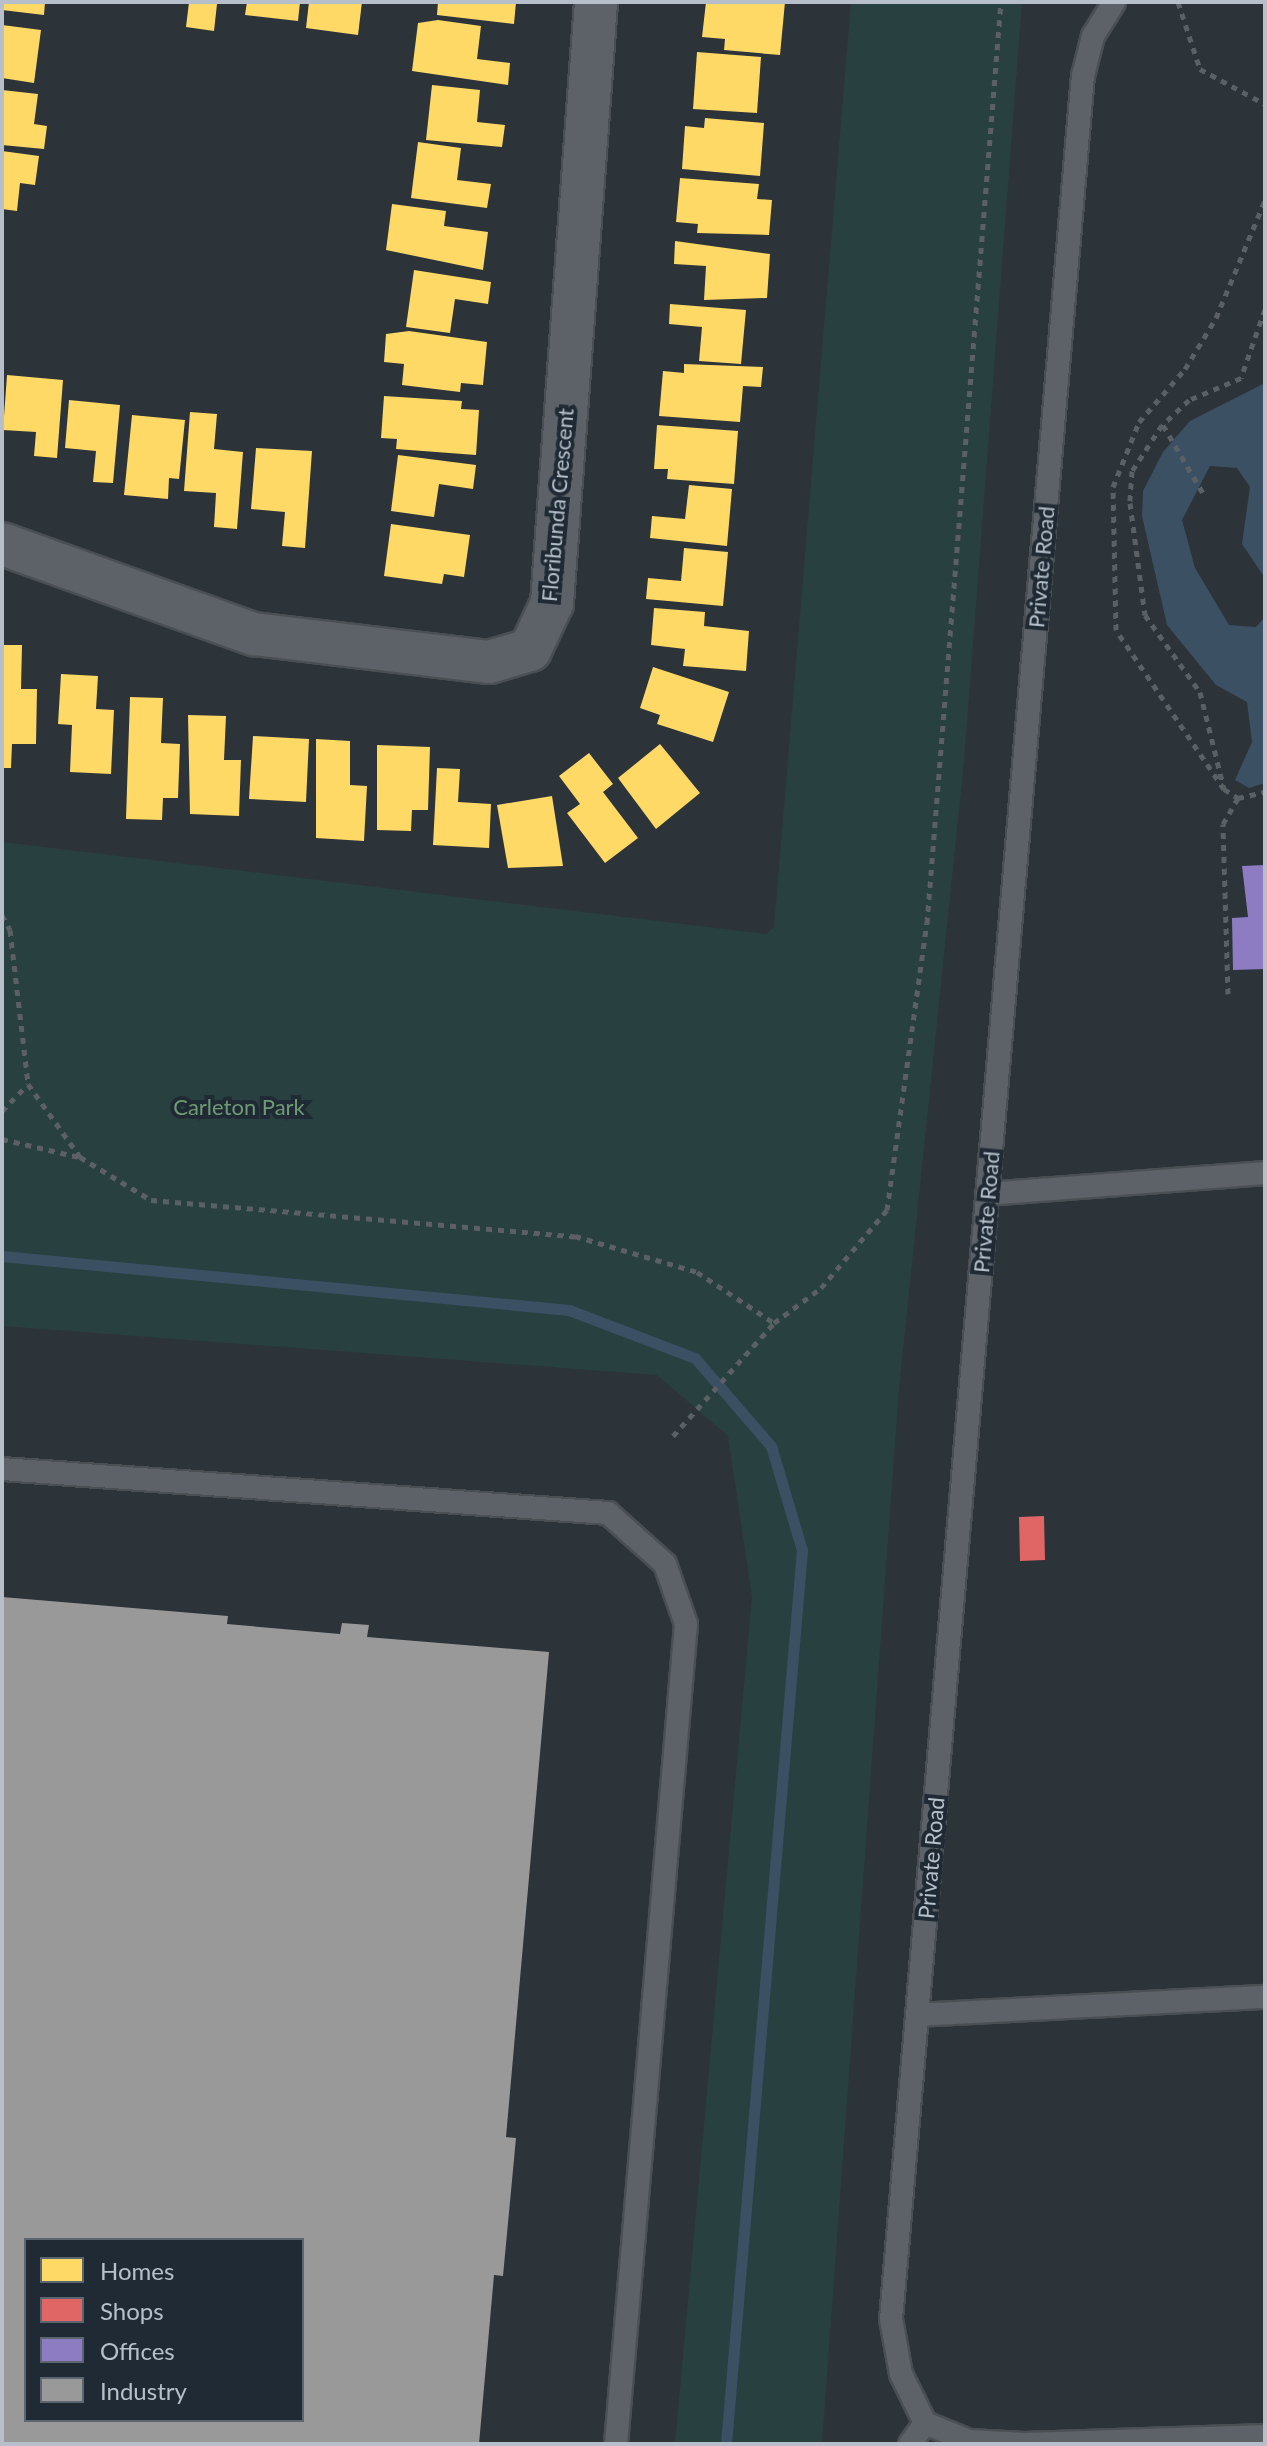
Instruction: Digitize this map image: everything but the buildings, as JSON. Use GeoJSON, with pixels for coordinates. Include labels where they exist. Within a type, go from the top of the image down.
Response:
{"type":"FeatureCollection","features":[{"type":"Feature","properties":{"kind":"street","name":"Floribunda Crescent"},"geometry":{"type":"LineString","coordinates":[[2,544],[254,634],[489,662],[530,650],[552,603],[596,2]]}},
{"type":"Feature","properties":{"kind":"lane","name":"Private Road"},"geometry":{"type":"LineString","coordinates":[[925,2423],[901,2374],[891,2319],[1083,76],[1093,36],[1114,2]]}},
{"type":"Feature","properties":{"kind":"lane"},"geometry":{"type":"LineString","coordinates":[[987,1194],[1265,1173]]}},
{"type":"Feature","properties":{"kind":"lane"},"geometry":{"type":"LineString","coordinates":[[2,1469],[608,1513],[665,1564],[686,1624],[616,2444]]}},
{"type":"Feature","properties":{"kind":"lane"},"geometry":{"type":"LineString","coordinates":[[917,2015],[1265,1997]]}},
{"type":"Feature","properties":{"kind":"lane"},"geometry":{"type":"LineString","coordinates":[[910,2444],[925,2423],[969,2441],[1024,2444],[1265,2436]]}},
{"type":"Feature","properties":{"kind":"path"},"geometry":{"type":"LineString","coordinates":[[673,1436],[774,1323],[821,1288],[887,1210],[927,923],[1001,2]]}},
{"type":"Feature","properties":{"kind":"path"},"geometry":{"type":"LineString","coordinates":[[1178,2],[1200,69],[1265,104]]}},
{"type":"Feature","properties":{"kind":"path"},"geometry":{"type":"LineString","coordinates":[[1265,200],[1216,318],[1185,369],[1139,422],[1113,487],[1116,630],[1224,789],[1238,798],[1265,792]]}},
{"type":"Feature","properties":{"kind":"path"},"geometry":{"type":"LineString","coordinates":[[1224,789],[1200,692],[1145,615],[1132,471],[1162,425],[1189,400],[1241,378],[1265,309]]}},
{"type":"Feature","properties":{"kind":"path"},"geometry":{"type":"LineString","coordinates":[[1162,425],[1204,495]]}},
{"type":"Feature","properties":{"kind":"path"},"geometry":{"type":"LineString","coordinates":[[1228,994],[1223,824],[1238,798]]}},
{"type":"Feature","properties":{"kind":"path"},"geometry":{"type":"LineString","coordinates":[[2,915],[10,930],[28,1084],[80,1157]]}},
{"type":"Feature","properties":{"kind":"path"},"geometry":{"type":"LineString","coordinates":[[2,1111],[28,1084]]}},
{"type":"Feature","properties":{"kind":"path"},"geometry":{"type":"LineString","coordinates":[[2,1139],[80,1157],[151,1200],[505,1226],[635,1250],[697,1272],[774,1323]]}},
{"type":"Feature","properties":{"kind":"green space","name":"Carleton Park"},"geometry":{"type":"Polygon","coordinates":[[[851,2],[1022,2],[964,762],[899,1389],[822,2444],[675,2444],[752,1597],[728,1436],[657,1375],[2,1326],[2,842],[766,934],[774,927],[851,2]]]}},
{"type":"Feature","properties":{"kind":"water"},"geometry":{"type":"Polygon","coordinates":[[[1265,383],[1265,578],[1242,544],[1250,487],[1237,468],[1210,466],[1182,520],[1195,568],[1229,625],[1256,627],[1265,617],[1265,783],[1249,788],[1235,780],[1252,742],[1247,702],[1216,685],[1167,625],[1142,516],[1143,491],[1163,452],[1190,421],[1265,383]]]}},
{"type":"Feature","properties":{"kind":"waterway"},"geometry":{"type":"LineString","coordinates":[[2,1256],[569,1310],[695,1358],[771,1446],[802,1550],[726,2444]]}}]}
